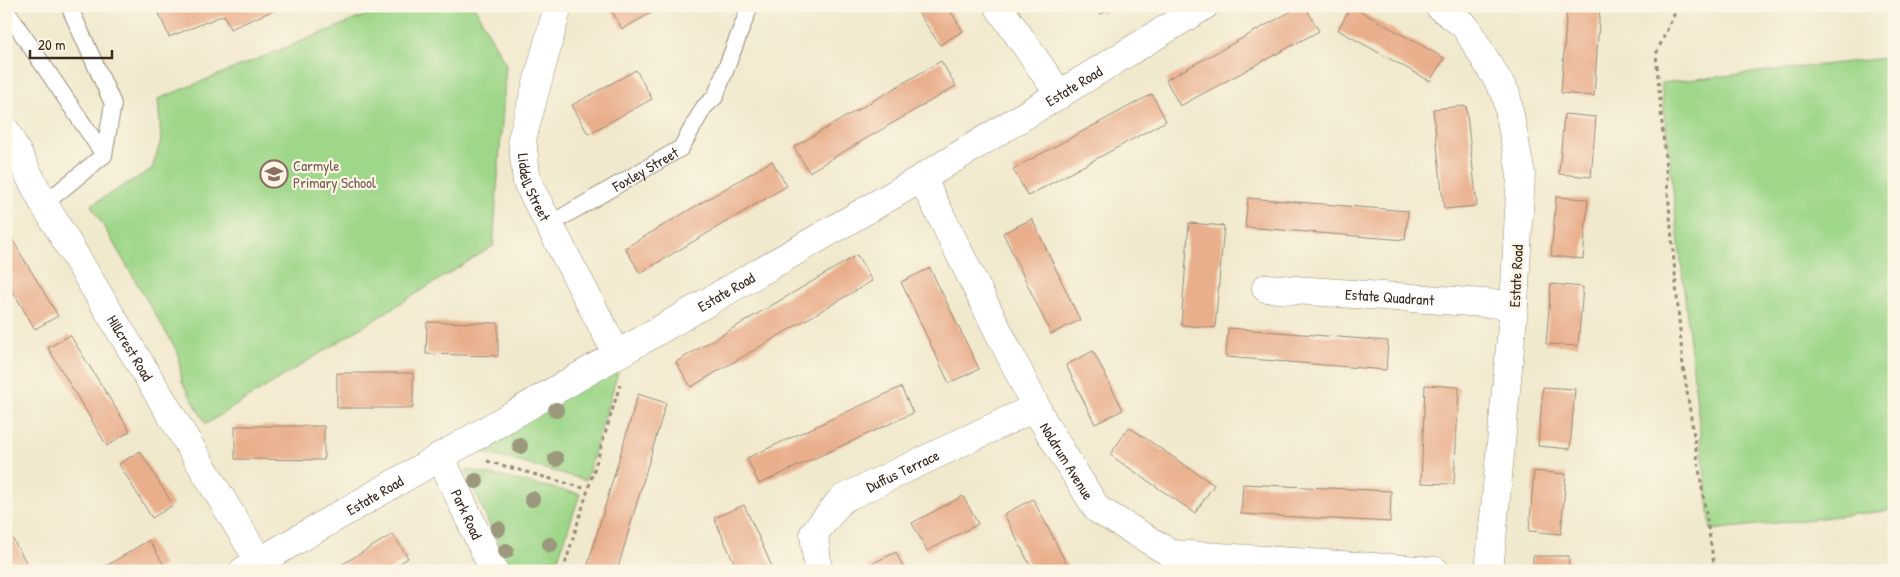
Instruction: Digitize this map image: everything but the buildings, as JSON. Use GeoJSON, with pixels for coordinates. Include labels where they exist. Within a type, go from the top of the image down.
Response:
{"type":"FeatureCollection","features":[{"type":"Feature","properties":{"kind":"street","name":"Liddell Street"},"geometry":{"type":"LineString","coordinates":[[558,6],[522,139],[527,182],[624,350]]}},
{"type":"Feature","properties":{"kind":"street"},"geometry":{"type":"LineString","coordinates":[[998,6],[1060,95]]}},
{"type":"Feature","properties":{"kind":"street","name":"Estate Road"},"geometry":{"type":"LineString","coordinates":[[251,566],[922,178],[1204,6]]}},
{"type":"Feature","properties":{"kind":"street","name":"Estate Road"},"geometry":{"type":"LineString","coordinates":[[1439,6],[1465,26],[1506,94],[1521,174],[1514,305],[1489,571]]}},
{"type":"Feature","properties":{"kind":"street","name":"Hillcrest Road"},"geometry":{"type":"LineString","coordinates":[[6,131],[44,204],[251,566]]}},
{"type":"Feature","properties":{"kind":"street","name":"Noldrum Avenue"},"geometry":{"type":"LineString","coordinates":[[922,178],[1036,407],[1097,510],[1172,554],[1435,571]]}},
{"type":"Feature","properties":{"kind":"street","name":"Estate Quadrant"},"geometry":{"type":"LineString","coordinates":[[1266,288],[1514,305]]}},
{"type":"Feature","properties":{"kind":"street","name":"Duffus Terrace"},"geometry":{"type":"LineString","coordinates":[[818,571],[814,532],[842,499],[1036,407]]}},
{"type":"Feature","properties":{"kind":"street","name":"Park Road"},"geometry":{"type":"LineString","coordinates":[[446,453],[494,571]]}},
{"type":"Feature","properties":{"kind":"lane"},"geometry":{"type":"LineString","coordinates":[[44,204],[104,155],[114,104],[69,6]]}},
{"type":"Feature","properties":{"kind":"lane","name":"Foxley Street"},"geometry":{"type":"LineString","coordinates":[[550,224],[682,148],[704,108],[715,97],[750,6]]}},
{"type":"Feature","properties":{"kind":"lane"},"geometry":{"type":"LineString","coordinates":[[6,10],[104,155]]}},
{"type":"Feature","properties":{"kind":"path"},"geometry":{"type":"LineString","coordinates":[[1678,6],[1656,54],[1683,366],[1715,571]]}},
{"type":"Feature","properties":{"kind":"path"},"geometry":{"type":"LineString","coordinates":[[563,571],[587,490],[624,350]]}},
{"type":"Feature","properties":{"kind":"path"},"geometry":{"type":"LineString","coordinates":[[446,453],[587,490]]}},
{"type":"Feature","properties":{"kind":"green space","name":"Carmyle Primary School"},"geometry":{"type":"Polygon","coordinates":[[[389,6],[474,6],[506,65],[493,246],[206,424],[182,382],[178,353],[91,205],[152,169],[161,140],[158,99],[389,6]]]}},
{"type":"Feature","properties":{"kind":"green space"},"geometry":{"type":"Polygon","coordinates":[[[1894,57],[1894,510],[1711,530],[1661,83],[1894,57]]]}},
{"type":"Feature","properties":{"kind":"green space"},"geometry":{"type":"Polygon","coordinates":[[[621,362],[586,480],[470,449],[621,362]]]}},
{"type":"Feature","properties":{"kind":"green space"},"geometry":{"type":"Polygon","coordinates":[[[465,469],[580,494],[554,571],[510,571],[465,469]]]}},
{"type":"Feature","properties":{"kind":"place","name":"Carmyle Primary School"},"geometry":{"type":"Point","coordinates":[274,174]}}]}
